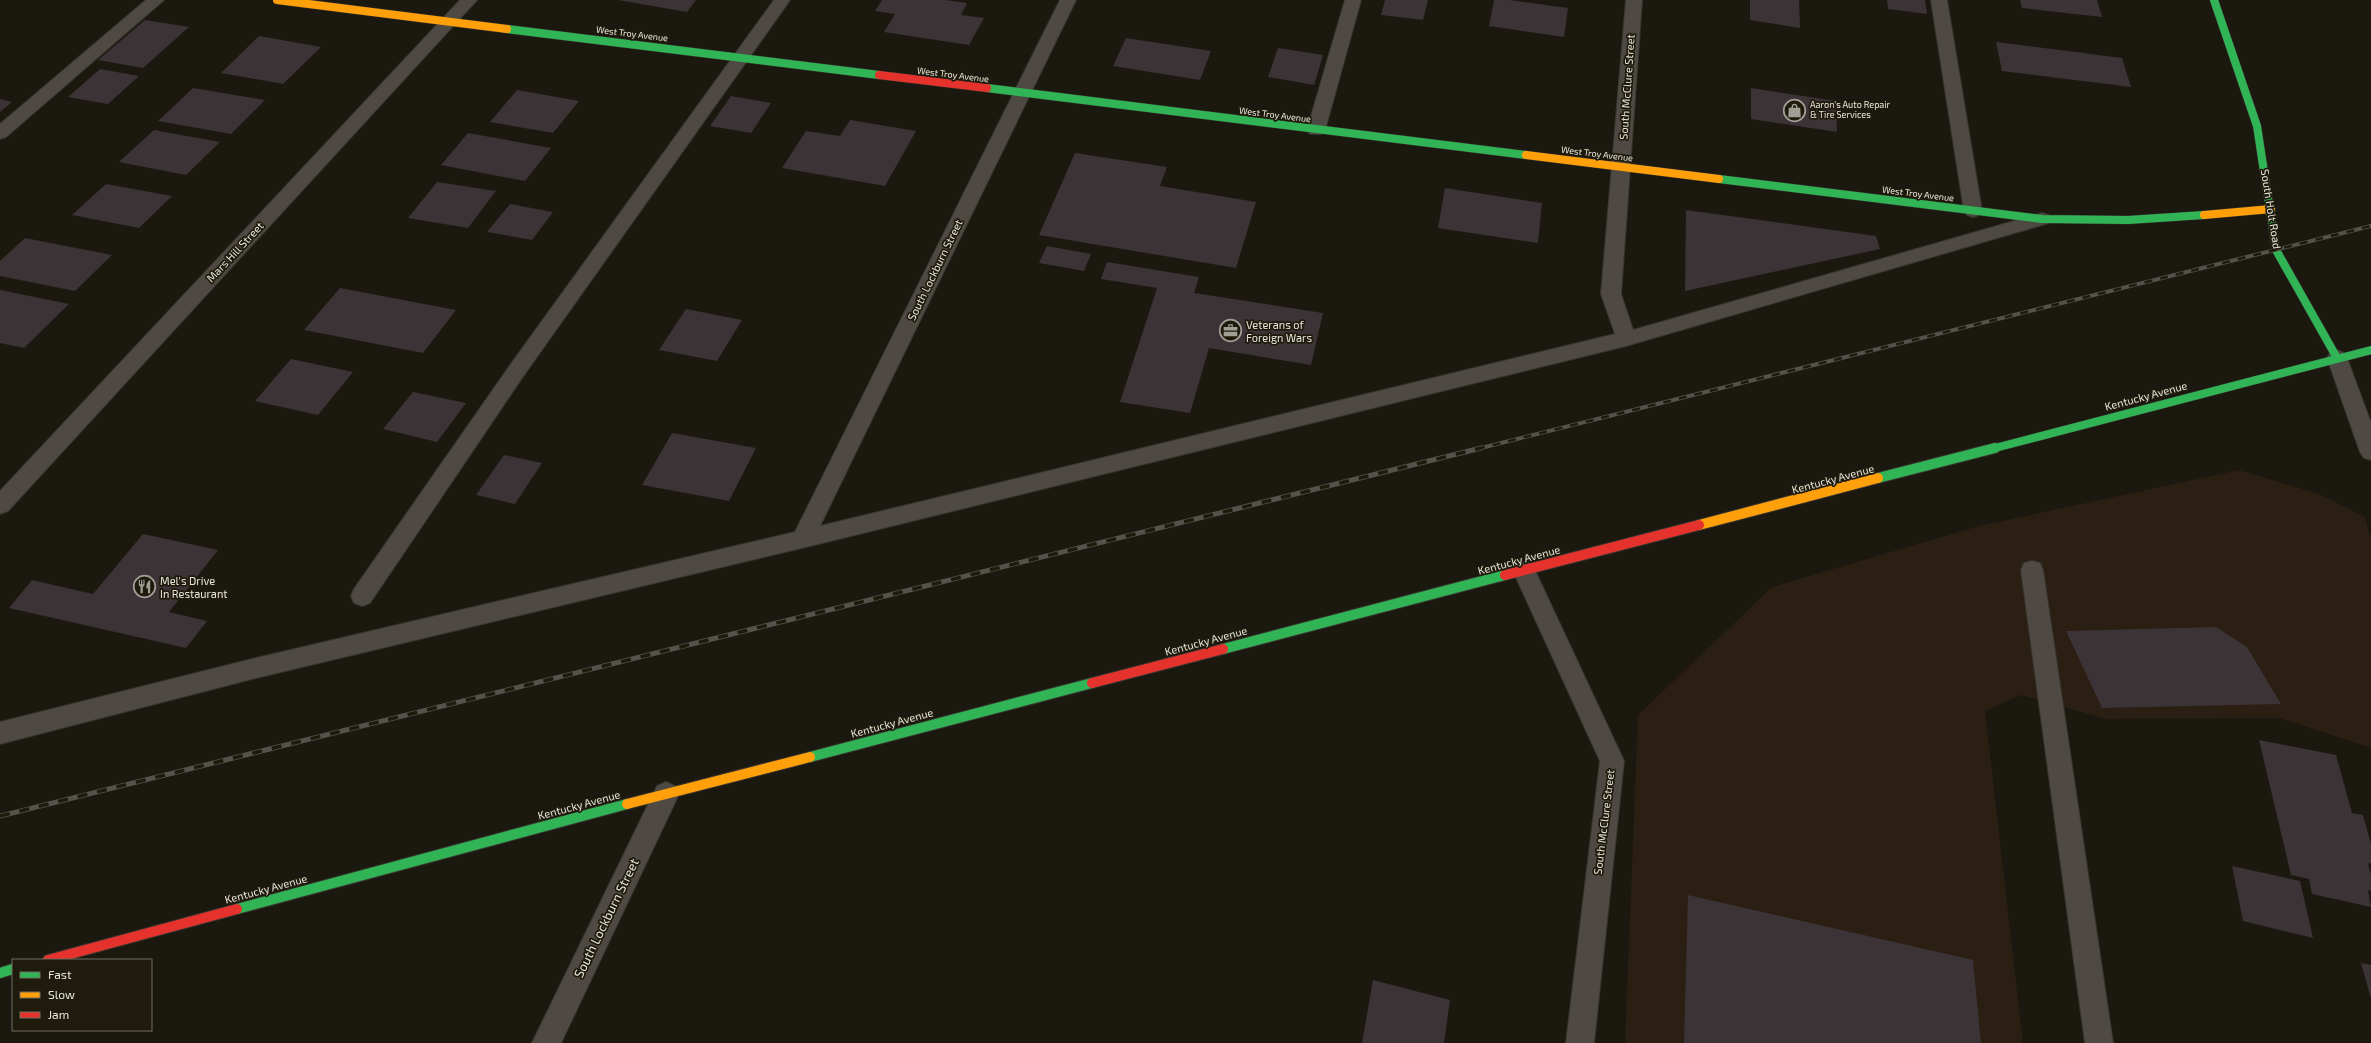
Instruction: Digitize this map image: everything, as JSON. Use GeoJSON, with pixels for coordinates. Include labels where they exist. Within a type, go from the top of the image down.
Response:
{"type":"FeatureCollection","features":[{"type":"Feature","properties":{"kind":"main road","name":"West Troy Avenue"},"geometry":{"type":"LineString","coordinates":[[277,0],[2042,219],[2102,222],[2142,221],[2271,209]]}},
{"type":"Feature","properties":{"kind":"main road","name":"South Holt Road"},"geometry":{"type":"LineString","coordinates":[[2214,0],[2257,126],[2271,209],[2276,250],[2337,358]]}},
{"type":"Feature","properties":{"kind":"main road","name":"Kentucky Avenue"},"geometry":{"type":"LineString","coordinates":[[52,959],[666,794],[2371,350]]}},
{"type":"Feature","properties":{"kind":"main road"},"geometry":{"type":"LineString","coordinates":[[0,973],[12,969]]}},
{"type":"Feature","properties":{"kind":"street"},"geometry":{"type":"LineString","coordinates":[[0,133],[156,0]]}},
{"type":"Feature","properties":{"kind":"street","name":"Mars Hill Street"},"geometry":{"type":"LineString","coordinates":[[0,505],[469,0]]}},
{"type":"Feature","properties":{"kind":"street"},"geometry":{"type":"LineString","coordinates":[[362,596],[515,373],[782,0]]}},
{"type":"Feature","properties":{"kind":"street","name":"South Lockburn Street"},"geometry":{"type":"LineString","coordinates":[[802,539],[1068,0]]}},
{"type":"Feature","properties":{"kind":"street"},"geometry":{"type":"LineString","coordinates":[[1316,130],[1352,0]]}},
{"type":"Feature","properties":{"kind":"street","name":"South McClure Street"},"geometry":{"type":"LineString","coordinates":[[1626,339],[1611,294],[1634,0]]}},
{"type":"Feature","properties":{"kind":"street"},"geometry":{"type":"LineString","coordinates":[[1939,0],[1973,211]]}},
{"type":"Feature","properties":{"kind":"street"},"geometry":{"type":"LineString","coordinates":[[0,733],[256,668],[802,539],[1626,339],[2042,219]]}},
{"type":"Feature","properties":{"kind":"street","name":"South Holt Road"},"geometry":{"type":"LineString","coordinates":[[2337,358],[2371,452]]}},
{"type":"Feature","properties":{"kind":"street"},"geometry":{"type":"LineString","coordinates":[[2032,570],[2099,1043]]}},
{"type":"Feature","properties":{"kind":"street","name":"South McClure Street"},"geometry":{"type":"LineString","coordinates":[[1524,571],[1612,761],[1580,1043]]}},
{"type":"Feature","properties":{"kind":"street","name":"South Lockburn Street"},"geometry":{"type":"LineString","coordinates":[[546,1043],[666,794]]}},
{"type":"Feature","properties":{"kind":"shaded area"},"geometry":{"type":"Polygon","coordinates":[[[2239,470],[2319,494],[2365,517],[2371,539],[2371,748],[2280,718],[2106,719],[2021,695],[1985,711],[2023,1043],[1625,1043],[1638,715],[1772,587],[1979,526],[2239,470]]]}},
{"type":"Feature","properties":{"kind":"building"},"geometry":{"type":"Polygon","coordinates":[[[618,0],[696,0],[687,12],[618,0]]]}},
{"type":"Feature","properties":{"kind":"building"},"geometry":{"type":"Polygon","coordinates":[[[882,0],[945,0],[967,3],[961,15],[984,18],[969,45],[884,32],[895,14],[875,11],[882,0]]]}},
{"type":"Feature","properties":{"kind":"building"},"geometry":{"type":"Polygon","coordinates":[[[1385,0],[1428,0],[1423,20],[1381,15],[1385,0]]]}},
{"type":"Feature","properties":{"kind":"building"},"geometry":{"type":"Polygon","coordinates":[[[1494,0],[1509,0],[1568,8],[1564,37],[1489,26],[1494,0]]]}},
{"type":"Feature","properties":{"kind":"building"},"geometry":{"type":"Polygon","coordinates":[[[1750,0],[1799,0],[1800,28],[1750,20],[1750,0]]]}},
{"type":"Feature","properties":{"kind":"building"},"geometry":{"type":"Polygon","coordinates":[[[1887,0],[1925,0],[1927,14],[1888,9],[1887,0]]]}},
{"type":"Feature","properties":{"kind":"building"},"geometry":{"type":"Polygon","coordinates":[[[2020,0],[2097,0],[2102,17],[2022,8],[2020,0]]]}},
{"type":"Feature","properties":{"kind":"building"},"geometry":{"type":"Polygon","coordinates":[[[145,20],[189,27],[143,68],[98,60],[145,20]]]}},
{"type":"Feature","properties":{"kind":"building"},"geometry":{"type":"Polygon","coordinates":[[[259,36],[321,47],[283,84],[221,73],[259,36]]]}},
{"type":"Feature","properties":{"kind":"building"},"geometry":{"type":"Polygon","coordinates":[[[1126,38],[1211,51],[1200,80],[1113,66],[1126,38]]]}},
{"type":"Feature","properties":{"kind":"building"},"geometry":{"type":"Polygon","coordinates":[[[1996,42],[2122,58],[2131,87],[2002,71],[1996,42]]]}},
{"type":"Feature","properties":{"kind":"building"},"geometry":{"type":"Polygon","coordinates":[[[1278,48],[1323,55],[1314,85],[1268,77],[1278,48]]]}},
{"type":"Feature","properties":{"kind":"building"},"geometry":{"type":"Polygon","coordinates":[[[100,69],[139,76],[108,104],[68,97],[100,69]]]}},
{"type":"Feature","properties":{"kind":"building"},"geometry":{"type":"Polygon","coordinates":[[[193,88],[265,100],[231,134],[158,121],[193,88]]]}},
{"type":"Feature","properties":{"kind":"building","name":"Aaron's Auto Repair & Tire Services"},"geometry":{"type":"Polygon","coordinates":[[[1751,88],[1836,101],[1837,132],[1751,119],[1751,88]]]}},
{"type":"Feature","properties":{"kind":"building"},"geometry":{"type":"Polygon","coordinates":[[[517,90],[579,101],[553,133],[490,122],[517,90]]]}},
{"type":"Feature","properties":{"kind":"building"},"geometry":{"type":"Polygon","coordinates":[[[731,96],[771,103],[751,133],[710,126],[731,96]]]}},
{"type":"Feature","properties":{"kind":"building"},"geometry":{"type":"Polygon","coordinates":[[[0,99],[12,102],[0,112],[0,99]]]}},
{"type":"Feature","properties":{"kind":"building"},"geometry":{"type":"Polygon","coordinates":[[[850,120],[916,131],[885,186],[782,168],[806,131],[840,136],[850,120]]]}},
{"type":"Feature","properties":{"kind":"building"},"geometry":{"type":"Polygon","coordinates":[[[154,130],[220,142],[186,175],[119,162],[154,130]]]}},
{"type":"Feature","properties":{"kind":"building"},"geometry":{"type":"Polygon","coordinates":[[[468,133],[551,148],[525,181],[441,165],[468,133]]]}},
{"type":"Feature","properties":{"kind":"building"},"geometry":{"type":"Polygon","coordinates":[[[1075,153],[1167,167],[1160,186],[1256,202],[1236,268],[1039,235],[1075,153]]]}},
{"type":"Feature","properties":{"kind":"building"},"geometry":{"type":"Polygon","coordinates":[[[437,182],[496,191],[468,228],[408,218],[437,182]]]}},
{"type":"Feature","properties":{"kind":"building"},"geometry":{"type":"Polygon","coordinates":[[[106,184],[172,196],[139,228],[72,215],[106,184]]]}},
{"type":"Feature","properties":{"kind":"building"},"geometry":{"type":"Polygon","coordinates":[[[1445,188],[1542,203],[1538,243],[1438,228],[1445,188]]]}},
{"type":"Feature","properties":{"kind":"building"},"geometry":{"type":"Polygon","coordinates":[[[510,204],[553,212],[532,240],[487,232],[510,204]]]}},
{"type":"Feature","properties":{"kind":"building"},"geometry":{"type":"Polygon","coordinates":[[[1686,210],[1876,236],[1880,249],[1685,291],[1686,210]]]}},
{"type":"Feature","properties":{"kind":"building"},"geometry":{"type":"Polygon","coordinates":[[[25,238],[112,255],[75,291],[0,276],[0,261],[25,238]]]}},
{"type":"Feature","properties":{"kind":"building"},"geometry":{"type":"Polygon","coordinates":[[[1047,246],[1091,254],[1084,271],[1039,263],[1047,246]]]}},
{"type":"Feature","properties":{"kind":"building","name":"Veterans of Foreign Wars"},"geometry":{"type":"Polygon","coordinates":[[[1107,262],[1199,277],[1194,293],[1323,313],[1311,365],[1209,348],[1190,413],[1120,402],[1157,288],[1101,279],[1107,262]]]}},
{"type":"Feature","properties":{"kind":"building"},"geometry":{"type":"Polygon","coordinates":[[[340,288],[456,310],[423,353],[304,330],[340,288]]]}},
{"type":"Feature","properties":{"kind":"building"},"geometry":{"type":"Polygon","coordinates":[[[0,290],[69,304],[24,348],[0,343],[0,290]]]}},
{"type":"Feature","properties":{"kind":"building"},"geometry":{"type":"Polygon","coordinates":[[[686,309],[742,320],[717,361],[659,350],[686,309]]]}},
{"type":"Feature","properties":{"kind":"building"},"geometry":{"type":"Polygon","coordinates":[[[291,359],[353,372],[318,415],[255,401],[291,359]]]}},
{"type":"Feature","properties":{"kind":"building"},"geometry":{"type":"Polygon","coordinates":[[[413,392],[466,403],[437,442],[383,429],[413,392]]]}},
{"type":"Feature","properties":{"kind":"building"},"geometry":{"type":"Polygon","coordinates":[[[672,433],[756,448],[729,501],[642,485],[672,433]]]}},
{"type":"Feature","properties":{"kind":"building"},"geometry":{"type":"Polygon","coordinates":[[[504,455],[542,463],[515,504],[476,495],[504,455]]]}},
{"type":"Feature","properties":{"kind":"building","name":"Mel's Drive In Restaurant"},"geometry":{"type":"Polygon","coordinates":[[[143,534],[218,550],[169,612],[207,621],[186,648],[9,608],[32,580],[93,594],[143,534]]]}},
{"type":"Feature","properties":{"kind":"building"},"geometry":{"type":"Polygon","coordinates":[[[2216,627],[2247,647],[2281,704],[2102,708],[2066,631],[2216,627]]]}},
{"type":"Feature","properties":{"kind":"building"},"geometry":{"type":"Polygon","coordinates":[[[2259,740],[2336,755],[2352,813],[2363,815],[2371,844],[2371,864],[2368,863],[2371,875],[2371,891],[2368,890],[2371,907],[2312,894],[2309,879],[2291,875],[2259,740]]]}},
{"type":"Feature","properties":{"kind":"building"},"geometry":{"type":"Polygon","coordinates":[[[2232,866],[2300,881],[2313,938],[2243,921],[2232,866]]]}},
{"type":"Feature","properties":{"kind":"building"},"geometry":{"type":"Polygon","coordinates":[[[1688,895],[1973,960],[1981,1043],[1684,1043],[1688,895]]]}},
{"type":"Feature","properties":{"kind":"building"},"geometry":{"type":"Polygon","coordinates":[[[2361,963],[2371,965],[2371,999],[2361,963]]]}},
{"type":"Feature","properties":{"kind":"building"},"geometry":{"type":"Polygon","coordinates":[[[1373,980],[1450,1000],[1444,1043],[1362,1043],[1373,980]]]}},
{"type":"Feature","properties":{"kind":"railway"},"geometry":{"type":"LineString","coordinates":[[1477,449],[2371,226]]}},
{"type":"Feature","properties":{"kind":"railway"},"geometry":{"type":"LineString","coordinates":[[0,816],[1481,448]]}},
{"type":"Feature","properties":{"kind":"traffic: fast"},"geometry":{"type":"LineString","coordinates":[[2214,0],[2257,126],[2276,250],[2337,358]]}},
{"type":"Feature","properties":{"kind":"traffic: fast"},"geometry":{"type":"LineString","coordinates":[[507,29],[879,75]]}},
{"type":"Feature","properties":{"kind":"traffic: fast"},"geometry":{"type":"LineString","coordinates":[[987,88],[1526,155]]}},
{"type":"Feature","properties":{"kind":"traffic: fast"},"geometry":{"type":"LineString","coordinates":[[1719,179],[2042,219],[2128,220],[2204,215]]}},
{"type":"Feature","properties":{"kind":"traffic: fast"},"geometry":{"type":"LineString","coordinates":[[1878,478],[2371,350]]}},
{"type":"Feature","properties":{"kind":"traffic: fast"},"geometry":{"type":"LineString","coordinates":[[1223,649],[1505,575]]}},
{"type":"Feature","properties":{"kind":"traffic: fast"},"geometry":{"type":"LineString","coordinates":[[810,757],[1092,683]]}},
{"type":"Feature","properties":{"kind":"traffic: fast"},"geometry":{"type":"LineString","coordinates":[[237,909],[627,804]]}},
{"type":"Feature","properties":{"kind":"traffic: fast"},"geometry":{"type":"LineString","coordinates":[[0,973],[12,969]]}},
{"type":"Feature","properties":{"kind":"traffic: slow"},"geometry":{"type":"LineString","coordinates":[[277,0],[507,29]]}},
{"type":"Feature","properties":{"kind":"traffic: slow"},"geometry":{"type":"LineString","coordinates":[[1526,155],[1719,179]]}},
{"type":"Feature","properties":{"kind":"traffic: slow"},"geometry":{"type":"LineString","coordinates":[[2204,215],[2271,209]]}},
{"type":"Feature","properties":{"kind":"traffic: slow"},"geometry":{"type":"LineString","coordinates":[[1699,525],[1878,478]]}},
{"type":"Feature","properties":{"kind":"traffic: slow"},"geometry":{"type":"LineString","coordinates":[[627,804],[810,757]]}},
{"type":"Feature","properties":{"kind":"traffic: jam"},"geometry":{"type":"LineString","coordinates":[[879,75],[987,88]]}},
{"type":"Feature","properties":{"kind":"traffic: jam"},"geometry":{"type":"LineString","coordinates":[[1505,575],[1699,525]]}},
{"type":"Feature","properties":{"kind":"traffic: jam"},"geometry":{"type":"LineString","coordinates":[[1092,683],[1223,649]]}},
{"type":"Feature","properties":{"kind":"traffic: jam"},"geometry":{"type":"LineString","coordinates":[[52,959],[237,909]]}},
{"type":"Feature","properties":{"kind":"place","name":"Aaron's Auto Repair & Tire Services"},"geometry":{"type":"Point","coordinates":[1794,110]}},
{"type":"Feature","properties":{"kind":"place","name":"Veterans of Foreign Wars"},"geometry":{"type":"Point","coordinates":[1231,331]}},
{"type":"Feature","properties":{"kind":"place","name":"Mel's Drive In Restaurant"},"geometry":{"type":"Point","coordinates":[144,587]}}]}
